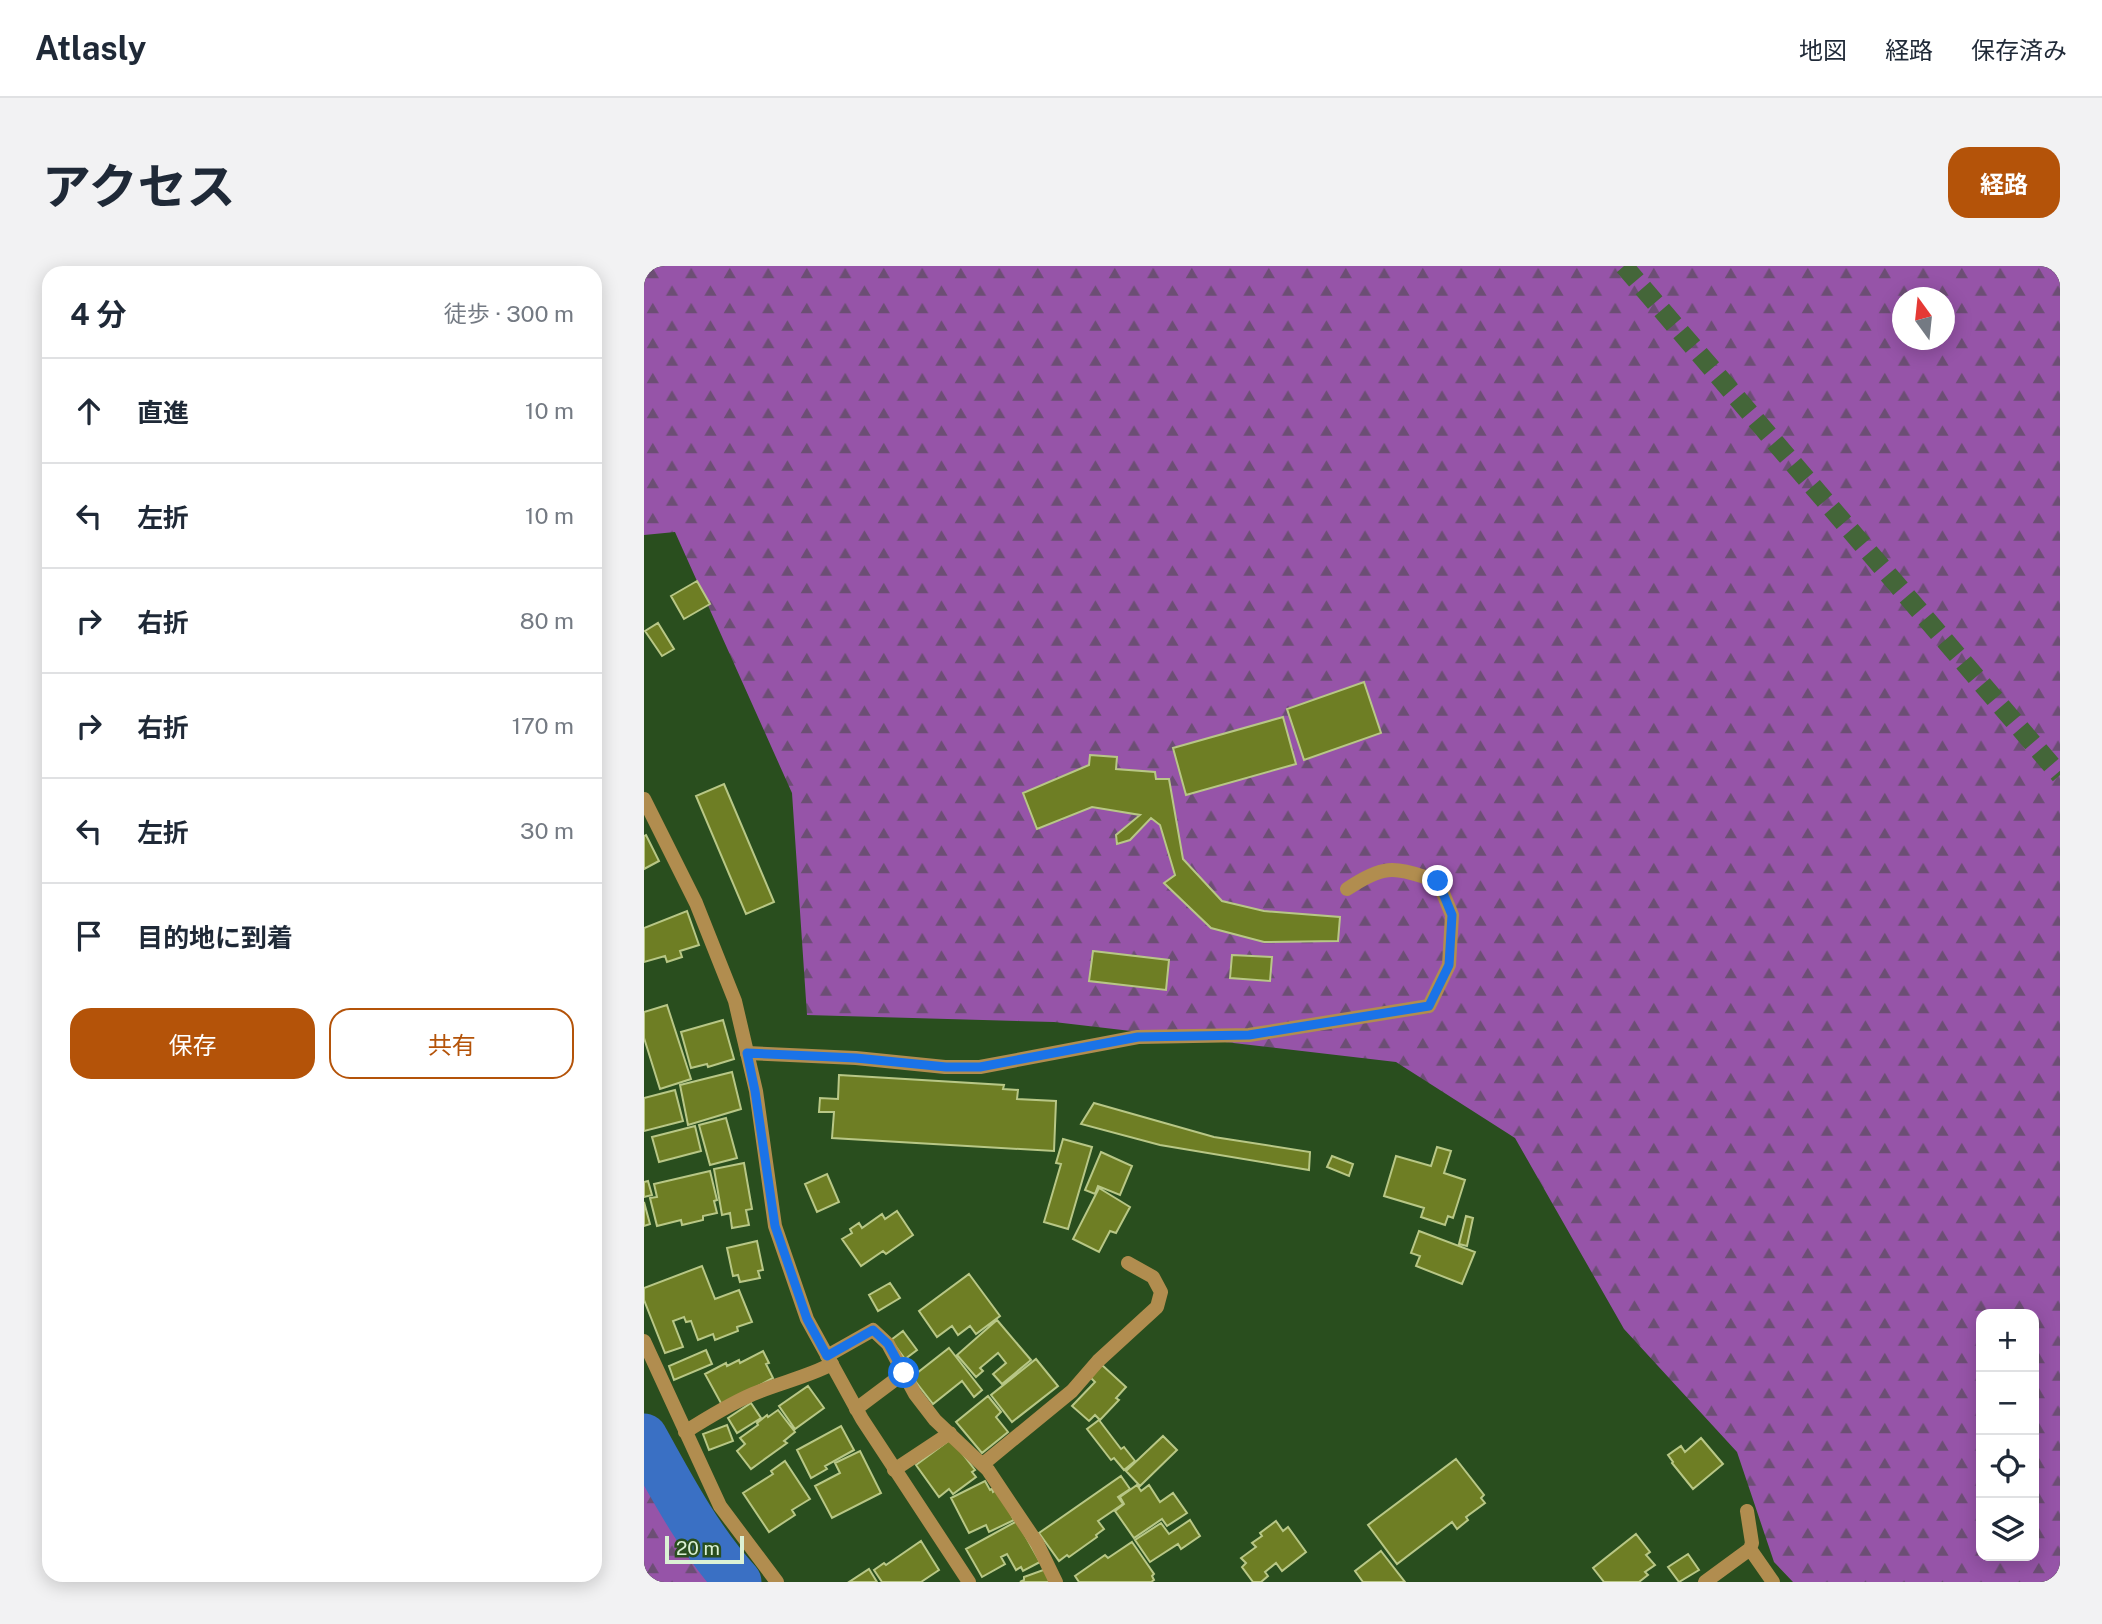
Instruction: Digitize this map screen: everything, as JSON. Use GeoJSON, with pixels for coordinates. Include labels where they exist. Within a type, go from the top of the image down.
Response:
{"type":"FeatureCollection","features":[{"type":"Feature","properties":{"kind":"street"},"geometry":{"type":"LineString","coordinates":[[644,799],[696,903],[735,1001],[755,1091],[775,1226],[807,1319],[856,1409],[969,1582]]}},
{"type":"Feature","properties":{"kind":"street"},"geometry":{"type":"LineString","coordinates":[[747,1053],[980,1067],[1138,1037],[1249,1035],[1429,1006],[1449,965],[1452,915],[1438,881],[1396,868],[1368,875],[1347,889]]}},
{"type":"Feature","properties":{"kind":"street"},"geometry":{"type":"LineString","coordinates":[[983,1464],[1072,1391],[1098,1361],[1157,1307],[1161,1292],[1153,1276],[1128,1263]]}},
{"type":"Feature","properties":{"kind":"street"},"geometry":{"type":"LineString","coordinates":[[685,1432],[712,1414],[751,1395],[818,1371],[829,1360],[873,1330],[888,1344],[915,1394],[935,1420],[983,1464],[1037,1543],[1056,1582]]}},
{"type":"Feature","properties":{"kind":"street"},"geometry":{"type":"LineString","coordinates":[[644,1341],[720,1506],[777,1582]]}},
{"type":"Feature","properties":{"kind":"street"},"geometry":{"type":"LineString","coordinates":[[856,1409],[904,1373]]}},
{"type":"Feature","properties":{"kind":"street"},"geometry":{"type":"LineString","coordinates":[[894,1469],[950,1433]]}},
{"type":"Feature","properties":{"kind":"street"},"geometry":{"type":"LineString","coordinates":[[1705,1582],[1750,1549],[1752,1543],[1747,1511]]}},
{"type":"Feature","properties":{"kind":"street"},"geometry":{"type":"LineString","coordinates":[[1750,1549],[1773,1582]]}},
{"type":"Feature","properties":{"kind":"green space"},"geometry":{"type":"Polygon","coordinates":[[[644,266],[2060,266],[2060,1582],[1793,1582],[1774,1562],[1737,1452],[1624,1329],[1515,1138],[1396,1062],[1054,1022],[807,1015],[792,793],[675,532],[644,535],[644,266]]]}},
{"type":"Feature","properties":{"kind":"green space"},"geometry":{"type":"Polygon","coordinates":[[[644,1423],[709,1582],[644,1582],[644,1423]]]}},
{"type":"Feature","properties":{"kind":"building"},"geometry":{"type":"Polygon","coordinates":[[[697,581],[710,604],[684,619],[671,596],[697,581]]]}},
{"type":"Feature","properties":{"kind":"building"},"geometry":{"type":"Polygon","coordinates":[[[658,623],[674,649],[662,656],[645,631],[658,623]]]}},
{"type":"Feature","properties":{"kind":"building"},"geometry":{"type":"Polygon","coordinates":[[[1364,682],[1381,733],[1304,760],[1287,709],[1364,682]]]}},
{"type":"Feature","properties":{"kind":"building"},"geometry":{"type":"Polygon","coordinates":[[[1283,717],[1296,764],[1186,795],[1173,748],[1283,717]]]}},
{"type":"Feature","properties":{"kind":"building"},"geometry":{"type":"Polygon","coordinates":[[[1090,755],[1117,757],[1116,769],[1155,772],[1156,779],[1169,779],[1183,859],[1222,901],[1264,911],[1340,917],[1338,941],[1264,942],[1211,928],[1164,883],[1175,875],[1160,825],[1151,818],[1130,840],[1117,844],[1116,835],[1140,815],[1092,807],[1037,829],[1023,793],[1089,765],[1090,755]]]}},
{"type":"Feature","properties":{"kind":"building"},"geometry":{"type":"Polygon","coordinates":[[[724,784],[774,902],[746,914],[696,796],[724,784]]]}},
{"type":"Feature","properties":{"kind":"building"},"geometry":{"type":"Polygon","coordinates":[[[646,835],[659,861],[644,869],[644,836],[646,835]]]}},
{"type":"Feature","properties":{"kind":"building"},"geometry":{"type":"Polygon","coordinates":[[[687,911],[699,945],[680,951],[682,957],[667,962],[665,956],[644,962],[644,928],[687,911]]]}},
{"type":"Feature","properties":{"kind":"building"},"geometry":{"type":"Polygon","coordinates":[[[1093,951],[1169,960],[1166,990],[1089,981],[1093,951]]]}},
{"type":"Feature","properties":{"kind":"building"},"geometry":{"type":"Polygon","coordinates":[[[1232,955],[1272,957],[1270,981],[1230,978],[1232,955]]]}},
{"type":"Feature","properties":{"kind":"building"},"geometry":{"type":"Polygon","coordinates":[[[667,1005],[691,1079],[660,1089],[644,1038],[644,1012],[667,1005]]]}},
{"type":"Feature","properties":{"kind":"building"},"geometry":{"type":"Polygon","coordinates":[[[723,1020],[734,1059],[708,1067],[707,1064],[691,1068],[681,1032],[723,1020]]]}},
{"type":"Feature","properties":{"kind":"building"},"geometry":{"type":"Polygon","coordinates":[[[732,1072],[741,1109],[688,1125],[680,1085],[732,1072]]]}},
{"type":"Feature","properties":{"kind":"building"},"geometry":{"type":"Polygon","coordinates":[[[839,1075],[1004,1085],[1003,1089],[1018,1090],[1017,1099],[1056,1101],[1054,1151],[832,1138],[834,1112],[819,1112],[820,1098],[838,1099],[839,1075]]]}},
{"type":"Feature","properties":{"kind":"building"},"geometry":{"type":"Polygon","coordinates":[[[675,1090],[683,1121],[644,1131],[644,1098],[675,1090]]]}},
{"type":"Feature","properties":{"kind":"building"},"geometry":{"type":"Polygon","coordinates":[[[1094,1103],[1214,1137],[1310,1152],[1309,1170],[1160,1145],[1081,1124],[1094,1103]]]}},
{"type":"Feature","properties":{"kind":"building"},"geometry":{"type":"Polygon","coordinates":[[[726,1118],[737,1158],[710,1165],[699,1125],[726,1118]]]}},
{"type":"Feature","properties":{"kind":"building"},"geometry":{"type":"Polygon","coordinates":[[[695,1126],[701,1151],[659,1162],[652,1137],[695,1126]]]}},
{"type":"Feature","properties":{"kind":"building"},"geometry":{"type":"Polygon","coordinates":[[[1063,1139],[1092,1147],[1068,1229],[1044,1222],[1061,1164],[1056,1163],[1063,1139]]]}},
{"type":"Feature","properties":{"kind":"building"},"geometry":{"type":"Polygon","coordinates":[[[1437,1147],[1451,1151],[1444,1173],[1465,1180],[1453,1218],[1448,1216],[1445,1225],[1421,1217],[1424,1208],[1384,1196],[1396,1156],[1431,1166],[1437,1147]]]}},
{"type":"Feature","properties":{"kind":"building"},"geometry":{"type":"Polygon","coordinates":[[[1101,1152],[1132,1166],[1120,1195],[1098,1186],[1095,1194],[1085,1190],[1101,1152]]]}},
{"type":"Feature","properties":{"kind":"building"},"geometry":{"type":"Polygon","coordinates":[[[1332,1156],[1353,1164],[1349,1176],[1327,1167],[1332,1156]]]}},
{"type":"Feature","properties":{"kind":"building"},"geometry":{"type":"Polygon","coordinates":[[[744,1163],[752,1209],[746,1210],[749,1225],[732,1228],[730,1213],[722,1215],[714,1169],[744,1163]]]}},
{"type":"Feature","properties":{"kind":"building"},"geometry":{"type":"Polygon","coordinates":[[[710,1171],[717,1200],[714,1201],[717,1213],[682,1225],[681,1220],[657,1226],[650,1198],[657,1197],[654,1184],[710,1171]]]}},
{"type":"Feature","properties":{"kind":"building"},"geometry":{"type":"Polygon","coordinates":[[[827,1174],[839,1202],[817,1212],[805,1184],[827,1174]]]}},
{"type":"Feature","properties":{"kind":"building"},"geometry":{"type":"Polygon","coordinates":[[[648,1181],[652,1195],[644,1197],[644,1182],[648,1181]]]}},
{"type":"Feature","properties":{"kind":"building"},"geometry":{"type":"Polygon","coordinates":[[[1099,1188],[1130,1207],[1116,1233],[1110,1231],[1099,1252],[1073,1239],[1099,1188]]]}},
{"type":"Feature","properties":{"kind":"building"},"geometry":{"type":"Polygon","coordinates":[[[644,1202],[650,1224],[644,1226],[644,1202]]]}},
{"type":"Feature","properties":{"kind":"building"},"geometry":{"type":"Polygon","coordinates":[[[897,1211],[913,1235],[886,1254],[883,1251],[861,1266],[842,1239],[852,1233],[850,1229],[859,1223],[862,1228],[882,1214],[885,1219],[897,1211]]]}},
{"type":"Feature","properties":{"kind":"building"},"geometry":{"type":"Polygon","coordinates":[[[1466,1216],[1473,1218],[1467,1246],[1459,1244],[1466,1216]]]}},
{"type":"Feature","properties":{"kind":"building"},"geometry":{"type":"Polygon","coordinates":[[[1419,1231],[1475,1252],[1462,1284],[1416,1266],[1420,1256],[1411,1253],[1419,1231]]]}},
{"type":"Feature","properties":{"kind":"building"},"geometry":{"type":"Polygon","coordinates":[[[757,1241],[763,1270],[758,1271],[760,1278],[740,1282],[738,1275],[733,1276],[727,1248],[757,1241]]]}},
{"type":"Feature","properties":{"kind":"building"},"geometry":{"type":"Polygon","coordinates":[[[702,1266],[715,1299],[739,1290],[752,1322],[715,1340],[713,1334],[698,1340],[691,1321],[686,1322],[684,1317],[673,1321],[683,1347],[665,1353],[644,1300],[644,1288],[702,1266]]]}},
{"type":"Feature","properties":{"kind":"building"},"geometry":{"type":"Polygon","coordinates":[[[969,1274],[1000,1316],[976,1334],[970,1326],[958,1335],[952,1326],[937,1337],[919,1311],[969,1274]]]}},
{"type":"Feature","properties":{"kind":"building"},"geometry":{"type":"Polygon","coordinates":[[[890,1283],[900,1298],[878,1311],[869,1295],[890,1283]]]}},
{"type":"Feature","properties":{"kind":"building"},"geometry":{"type":"Polygon","coordinates":[[[997,1320],[1031,1360],[1002,1384],[993,1374],[1006,1363],[998,1353],[980,1368],[983,1371],[976,1377],[957,1355],[997,1320]]]}},
{"type":"Feature","properties":{"kind":"building"},"geometry":{"type":"Polygon","coordinates":[[[903,1331],[917,1350],[905,1359],[891,1340],[903,1331]]]}},
{"type":"Feature","properties":{"kind":"building"},"geometry":{"type":"Polygon","coordinates":[[[949,1348],[982,1390],[974,1397],[962,1381],[933,1404],[912,1377],[949,1348]]]}},
{"type":"Feature","properties":{"kind":"building"},"geometry":{"type":"Polygon","coordinates":[[[706,1350],[712,1364],[674,1380],[669,1366],[706,1350]]]}},
{"type":"Feature","properties":{"kind":"building"},"geometry":{"type":"Polygon","coordinates":[[[763,1351],[773,1378],[722,1405],[705,1374],[726,1363],[727,1366],[739,1360],[740,1363],[763,1351]]]}},
{"type":"Feature","properties":{"kind":"building"},"geometry":{"type":"Polygon","coordinates":[[[1036,1359],[1058,1386],[1012,1422],[991,1395],[1036,1359]]]}},
{"type":"Feature","properties":{"kind":"building"},"geometry":{"type":"Polygon","coordinates":[[[1102,1365],[1126,1387],[1116,1398],[1119,1400],[1100,1420],[1095,1415],[1089,1421],[1072,1406],[1095,1382],[1090,1377],[1102,1365]]]}},
{"type":"Feature","properties":{"kind":"building"},"geometry":{"type":"Polygon","coordinates":[[[808,1386],[824,1408],[795,1429],[779,1406],[808,1386]]]}},
{"type":"Feature","properties":{"kind":"building"},"geometry":{"type":"Polygon","coordinates":[[[988,1396],[1001,1412],[996,1417],[1008,1432],[982,1453],[956,1422],[988,1396]]]}},
{"type":"Feature","properties":{"kind":"building"},"geometry":{"type":"Polygon","coordinates":[[[751,1403],[761,1418],[737,1433],[728,1418],[751,1403]]]}},
{"type":"Feature","properties":{"kind":"building"},"geometry":{"type":"Polygon","coordinates":[[[778,1410],[795,1432],[784,1441],[787,1443],[751,1469],[737,1451],[745,1444],[740,1438],[767,1415],[768,1417],[778,1410]]]}},
{"type":"Feature","properties":{"kind":"building"},"geometry":{"type":"Polygon","coordinates":[[[1099,1420],[1121,1449],[1124,1447],[1135,1461],[1124,1470],[1114,1458],[1111,1460],[1087,1429],[1099,1420]]]}},
{"type":"Feature","properties":{"kind":"building"},"geometry":{"type":"Polygon","coordinates":[[[727,1425],[733,1441],[709,1450],[703,1434],[727,1425]]]}},
{"type":"Feature","properties":{"kind":"building"},"geometry":{"type":"Polygon","coordinates":[[[841,1426],[854,1450],[825,1466],[827,1469],[811,1478],[797,1450],[841,1426]]]}},
{"type":"Feature","properties":{"kind":"building"},"geometry":{"type":"Polygon","coordinates":[[[1163,1436],[1177,1450],[1140,1486],[1126,1471],[1163,1436]]]}},
{"type":"Feature","properties":{"kind":"building"},"geometry":{"type":"Polygon","coordinates":[[[1701,1438],[1723,1464],[1693,1489],[1668,1455],[1681,1446],[1685,1452],[1701,1438]]]}},
{"type":"Feature","properties":{"kind":"building"},"geometry":{"type":"Polygon","coordinates":[[[951,1439],[975,1470],[972,1472],[976,1477],[953,1494],[949,1489],[939,1497],[916,1465],[951,1439]]]}},
{"type":"Feature","properties":{"kind":"building"},"geometry":{"type":"Polygon","coordinates":[[[860,1451],[881,1493],[832,1518],[815,1486],[840,1473],[835,1463],[860,1451]]]}},
{"type":"Feature","properties":{"kind":"building"},"geometry":{"type":"Polygon","coordinates":[[[1456,1459],[1484,1495],[1481,1498],[1485,1503],[1466,1517],[1468,1520],[1457,1529],[1452,1522],[1397,1564],[1368,1525],[1456,1459]]]}},
{"type":"Feature","properties":{"kind":"building"},"geometry":{"type":"Polygon","coordinates":[[[785,1461],[810,1499],[792,1510],[795,1515],[769,1532],[743,1493],[773,1474],[771,1471],[785,1461]]]}},
{"type":"Feature","properties":{"kind":"building"},"geometry":{"type":"Polygon","coordinates":[[[1121,1476],[1130,1489],[1118,1497],[1123,1504],[1098,1521],[1104,1529],[1097,1537],[1059,1561],[1039,1533],[1121,1476]]]}},
{"type":"Feature","properties":{"kind":"building"},"geometry":{"type":"Polygon","coordinates":[[[985,1481],[993,1492],[998,1489],[1014,1520],[989,1532],[986,1525],[969,1533],[951,1498],[985,1481]]]}},
{"type":"Feature","properties":{"kind":"building"},"geometry":{"type":"Polygon","coordinates":[[[1137,1485],[1141,1491],[1149,1485],[1160,1502],[1173,1493],[1187,1513],[1167,1526],[1162,1519],[1134,1538],[1115,1511],[1124,1504],[1120,1497],[1137,1485]]]}},
{"type":"Feature","properties":{"kind":"building"},"geometry":{"type":"Polygon","coordinates":[[[1190,1520],[1200,1536],[1181,1549],[1178,1544],[1150,1562],[1135,1540],[1161,1523],[1169,1534],[1190,1520]]]}},
{"type":"Feature","properties":{"kind":"building"},"geometry":{"type":"Polygon","coordinates":[[[1017,1521],[1040,1562],[1023,1571],[1021,1567],[1016,1570],[1007,1554],[1001,1557],[1005,1564],[982,1577],[966,1549],[1017,1521]]]}},
{"type":"Feature","properties":{"kind":"building"},"geometry":{"type":"Polygon","coordinates":[[[1276,1521],[1283,1531],[1288,1527],[1306,1552],[1282,1571],[1276,1563],[1265,1572],[1268,1576],[1261,1582],[1253,1582],[1242,1567],[1246,1563],[1241,1558],[1256,1547],[1252,1543],[1262,1536],[1260,1533],[1276,1521]]]}},
{"type":"Feature","properties":{"kind":"building"},"geometry":{"type":"Polygon","coordinates":[[[1636,1534],[1650,1552],[1646,1555],[1655,1565],[1645,1572],[1648,1575],[1639,1582],[1604,1582],[1593,1568],[1636,1534]]]}},
{"type":"Feature","properties":{"kind":"building"},"geometry":{"type":"Polygon","coordinates":[[[921,1541],[939,1570],[921,1582],[882,1582],[874,1570],[921,1541]]]}},
{"type":"Feature","properties":{"kind":"building"},"geometry":{"type":"Polygon","coordinates":[[[1132,1542],[1154,1574],[1154,1580],[1079,1582],[1075,1576],[1105,1555],[1108,1558],[1132,1542]]]}},
{"type":"Feature","properties":{"kind":"building"},"geometry":{"type":"Polygon","coordinates":[[[1381,1551],[1405,1582],[1363,1582],[1355,1571],[1381,1551]]]}},
{"type":"Feature","properties":{"kind":"building"},"geometry":{"type":"Polygon","coordinates":[[[1688,1554],[1699,1570],[1679,1582],[1668,1567],[1688,1554]]]}},
{"type":"Feature","properties":{"kind":"building"},"geometry":{"type":"Polygon","coordinates":[[[869,1569],[877,1582],[849,1582],[869,1569]]]}},
{"type":"Feature","properties":{"kind":"building"},"geometry":{"type":"Polygon","coordinates":[[[1046,1569],[1051,1582],[1020,1582],[1024,1577],[1046,1569]]]}},
{"type":"Feature","properties":{"kind":"waterway"},"geometry":{"type":"LineString","coordinates":[[644,1437],[699,1531],[738,1582]]}},
{"type":"Feature","properties":{"kind":"tunnel"},"geometry":{"type":"LineString","coordinates":[[1624,266],[2060,775]]}},
{"type":"Feature","properties":{"kind":"route"},"geometry":{"type":"LineString","coordinates":[[904,1373],[888,1344],[873,1330],[827,1356],[807,1319],[775,1226],[747,1053],[980,1067],[1138,1037],[1249,1035],[1429,1006],[1449,965],[1452,915],[1438,881]]}}]}
